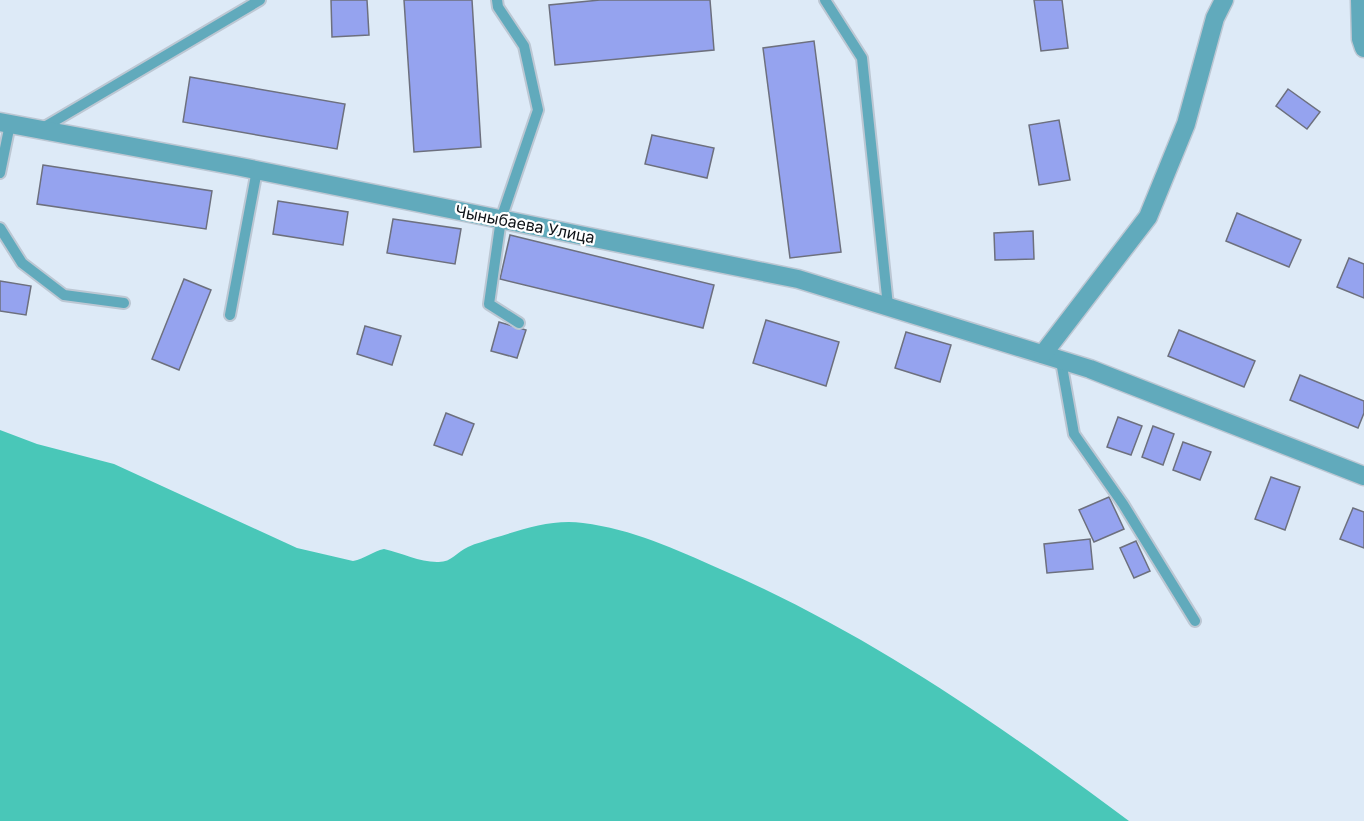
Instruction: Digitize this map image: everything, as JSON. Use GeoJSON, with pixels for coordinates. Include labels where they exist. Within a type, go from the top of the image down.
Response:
{"type":"FeatureCollection","features":[{"type":"Feature","properties":{"kind":"street"},"geometry":{"type":"LineString","coordinates":[[1043,354],[1148,217],[1186,124],[1215,18],[1224,0]]}},
{"type":"Feature","properties":{"kind":"street"},"geometry":{"type":"LineString","coordinates":[[1360,0],[1361,39],[1364,48]]}},
{"type":"Feature","properties":{"kind":"street","name":"Чыныбаева Улица"},"geometry":{"type":"LineString","coordinates":[[5,123],[257,170],[798,279],[1089,369],[1364,476]]}},
{"type":"Feature","properties":{"kind":"lane"},"geometry":{"type":"LineString","coordinates":[[39,129],[260,0]]}},
{"type":"Feature","properties":{"kind":"lane"},"geometry":{"type":"LineString","coordinates":[[497,0],[498,7],[524,46],[538,110],[501,219],[489,304],[519,323]]}},
{"type":"Feature","properties":{"kind":"lane"},"geometry":{"type":"LineString","coordinates":[[825,0],[862,58],[888,306]]}},
{"type":"Feature","properties":{"kind":"lane"},"geometry":{"type":"LineString","coordinates":[[0,173],[5,123]]}},
{"type":"Feature","properties":{"kind":"lane"},"geometry":{"type":"LineString","coordinates":[[230,315],[257,170]]}},
{"type":"Feature","properties":{"kind":"lane"},"geometry":{"type":"LineString","coordinates":[[0,228],[22,263],[64,295],[124,303]]}},
{"type":"Feature","properties":{"kind":"lane"},"geometry":{"type":"LineString","coordinates":[[1061,361],[1074,434],[1123,504],[1196,621]]}},
{"type":"Feature","properties":{"kind":"shaded area"},"geometry":{"type":"Polygon","coordinates":[[[0,430],[37,444],[114,464],[297,548],[353,561],[384,549],[424,561],[442,562],[478,543],[527,528],[560,522],[601,526],[653,541],[775,594],[880,652],[982,716],[1129,821],[0,821],[0,430]]]}},
{"type":"Feature","properties":{"kind":"building"},"geometry":{"type":"Polygon","coordinates":[[[331,0],[367,0],[369,35],[332,37],[331,0]]]}},
{"type":"Feature","properties":{"kind":"building"},"geometry":{"type":"Polygon","coordinates":[[[404,0],[472,0],[481,147],[414,152],[404,0]]]}},
{"type":"Feature","properties":{"kind":"building"},"geometry":{"type":"Polygon","coordinates":[[[600,0],[710,0],[714,50],[555,65],[549,5],[600,0]]]}},
{"type":"Feature","properties":{"kind":"building"},"geometry":{"type":"Polygon","coordinates":[[[1034,0],[1062,0],[1068,48],[1041,51],[1034,0]]]}},
{"type":"Feature","properties":{"kind":"building"},"geometry":{"type":"Polygon","coordinates":[[[814,41],[841,252],[790,258],[763,48],[814,41]]]}},
{"type":"Feature","properties":{"kind":"building"},"geometry":{"type":"Polygon","coordinates":[[[190,77],[345,104],[337,149],[183,122],[190,77]]]}},
{"type":"Feature","properties":{"kind":"building"},"geometry":{"type":"Polygon","coordinates":[[[1288,89],[1320,112],[1307,129],[1276,106],[1288,89]]]}},
{"type":"Feature","properties":{"kind":"building"},"geometry":{"type":"Polygon","coordinates":[[[1059,120],[1070,180],[1039,185],[1029,125],[1059,120]]]}},
{"type":"Feature","properties":{"kind":"building"},"geometry":{"type":"Polygon","coordinates":[[[652,135],[714,148],[707,178],[645,164],[652,135]]]}},
{"type":"Feature","properties":{"kind":"building"},"geometry":{"type":"Polygon","coordinates":[[[43,165],[212,191],[206,229],[37,204],[43,165]]]}},
{"type":"Feature","properties":{"kind":"building"},"geometry":{"type":"Polygon","coordinates":[[[278,201],[348,212],[343,245],[273,234],[278,201]]]}},
{"type":"Feature","properties":{"kind":"building"},"geometry":{"type":"Polygon","coordinates":[[[1237,213],[1301,240],[1289,267],[1226,241],[1237,213]]]}},
{"type":"Feature","properties":{"kind":"building"},"geometry":{"type":"Polygon","coordinates":[[[393,219],[461,229],[455,264],[387,253],[393,219]]]}},
{"type":"Feature","properties":{"kind":"building"},"geometry":{"type":"Polygon","coordinates":[[[1033,231],[1034,259],[995,260],[994,233],[1033,231]]]}},
{"type":"Feature","properties":{"kind":"building"},"geometry":{"type":"Polygon","coordinates":[[[510,235],[714,285],[703,328],[500,279],[510,235]]]}},
{"type":"Feature","properties":{"kind":"building"},"geometry":{"type":"Polygon","coordinates":[[[1349,258],[1364,264],[1364,298],[1337,287],[1349,258]]]}},
{"type":"Feature","properties":{"kind":"building"},"geometry":{"type":"Polygon","coordinates":[[[184,279],[211,290],[179,370],[152,359],[184,279]]]}},
{"type":"Feature","properties":{"kind":"building"},"geometry":{"type":"Polygon","coordinates":[[[0,281],[31,286],[26,315],[0,311],[0,281]]]}},
{"type":"Feature","properties":{"kind":"building"},"geometry":{"type":"Polygon","coordinates":[[[766,320],[839,342],[826,386],[753,363],[766,320]]]}},
{"type":"Feature","properties":{"kind":"building"},"geometry":{"type":"Polygon","coordinates":[[[499,322],[526,330],[517,358],[491,351],[499,322]]]}},
{"type":"Feature","properties":{"kind":"building"},"geometry":{"type":"Polygon","coordinates":[[[365,326],[401,336],[392,365],[357,354],[365,326]]]}},
{"type":"Feature","properties":{"kind":"building"},"geometry":{"type":"Polygon","coordinates":[[[1179,330],[1255,361],[1244,387],[1168,356],[1179,330]]]}},
{"type":"Feature","properties":{"kind":"building"},"geometry":{"type":"Polygon","coordinates":[[[906,332],[951,345],[940,382],[895,368],[906,332]]]}},
{"type":"Feature","properties":{"kind":"building"},"geometry":{"type":"Polygon","coordinates":[[[1300,375],[1364,401],[1364,413],[1358,428],[1290,400],[1300,375]]]}},
{"type":"Feature","properties":{"kind":"building"},"geometry":{"type":"Polygon","coordinates":[[[446,413],[474,424],[462,455],[434,445],[446,413]]]}},
{"type":"Feature","properties":{"kind":"building"},"geometry":{"type":"Polygon","coordinates":[[[1118,417],[1142,426],[1131,455],[1107,447],[1118,417]]]}},
{"type":"Feature","properties":{"kind":"building"},"geometry":{"type":"Polygon","coordinates":[[[1153,426],[1174,434],[1163,465],[1142,457],[1153,426]]]}},
{"type":"Feature","properties":{"kind":"building"},"geometry":{"type":"Polygon","coordinates":[[[1183,442],[1211,452],[1200,480],[1173,470],[1183,442]]]}},
{"type":"Feature","properties":{"kind":"building"},"geometry":{"type":"Polygon","coordinates":[[[1271,477],[1300,487],[1285,530],[1255,519],[1271,477]]]}},
{"type":"Feature","properties":{"kind":"building"},"geometry":{"type":"Polygon","coordinates":[[[1109,497],[1124,529],[1094,542],[1079,510],[1109,497]]]}},
{"type":"Feature","properties":{"kind":"building"},"geometry":{"type":"Polygon","coordinates":[[[1353,508],[1364,512],[1364,548],[1340,539],[1353,508]]]}},
{"type":"Feature","properties":{"kind":"building"},"geometry":{"type":"Polygon","coordinates":[[[1090,539],[1093,569],[1047,573],[1044,544],[1090,539]]]}},
{"type":"Feature","properties":{"kind":"building"},"geometry":{"type":"Polygon","coordinates":[[[1136,541],[1150,571],[1134,578],[1120,548],[1136,541]]]}}]}
